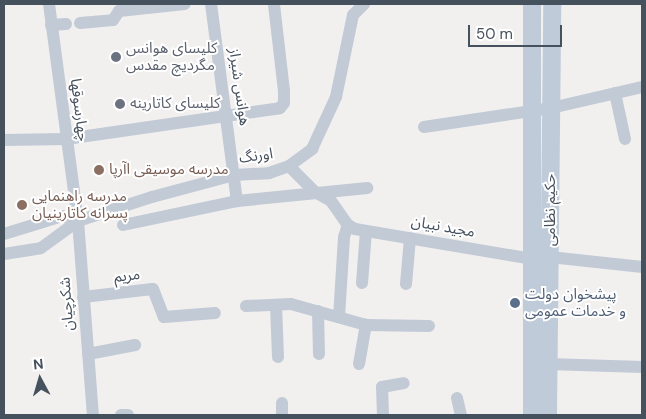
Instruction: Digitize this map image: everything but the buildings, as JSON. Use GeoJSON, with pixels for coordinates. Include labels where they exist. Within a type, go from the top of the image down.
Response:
{"type":"FeatureCollection","features":[{"type":"Feature","properties":{"kind":"main road","name":"حکیم نظامی"},"geometry":{"type":"LineString","coordinates":[[532,4],[532,415]]}},
{"type":"Feature","properties":{"kind":"main road","name":"حکیم نظامی"},"geometry":{"type":"LineString","coordinates":[[548,415],[551,108],[555,5]]}},
{"type":"Feature","properties":{"kind":"street","name":"چهارسوقها"},"geometry":{"type":"LineString","coordinates":[[49,4],[78,221]]}},
{"type":"Feature","properties":{"kind":"street"},"geometry":{"type":"LineString","coordinates":[[80,23],[113,20],[118,11],[185,4]]}},
{"type":"Feature","properties":{"kind":"street","name":"هوانس شیراز"},"geometry":{"type":"LineString","coordinates":[[211,4],[237,201]]}},
{"type":"Feature","properties":{"kind":"street"},"geometry":{"type":"LineString","coordinates":[[4,140],[66,139],[283,106],[284,91],[274,4]]}},
{"type":"Feature","properties":{"kind":"street","name":"اورنگ"},"geometry":{"type":"LineString","coordinates":[[78,221],[234,175],[269,173],[289,166],[312,149],[336,97],[351,9],[364,4]]}},
{"type":"Feature","properties":{"kind":"street"},"geometry":{"type":"LineString","coordinates":[[51,25],[66,24]]}},
{"type":"Feature","properties":{"kind":"street"},"geometry":{"type":"LineString","coordinates":[[424,127],[532,109],[551,108],[642,87]]}},
{"type":"Feature","properties":{"kind":"street"},"geometry":{"type":"LineString","coordinates":[[615,94],[625,138]]}},
{"type":"Feature","properties":{"kind":"street"},"geometry":{"type":"LineString","coordinates":[[289,166],[315,192],[331,200],[348,225],[344,237],[339,318]]}},
{"type":"Feature","properties":{"kind":"street"},"geometry":{"type":"LineString","coordinates":[[123,225],[237,201],[367,188]]}},
{"type":"Feature","properties":{"kind":"street"},"geometry":{"type":"LineString","coordinates":[[4,234],[62,216],[78,221]]}},
{"type":"Feature","properties":{"kind":"street"},"geometry":{"type":"LineString","coordinates":[[4,254],[41,248],[78,221]]}},
{"type":"Feature","properties":{"kind":"street","name":"شکرچیان"},"geometry":{"type":"LineString","coordinates":[[78,221],[92,415]]}},
{"type":"Feature","properties":{"kind":"street","name":"مجید نبیان"},"geometry":{"type":"LineString","coordinates":[[348,225],[366,231],[532,259]]}},
{"type":"Feature","properties":{"kind":"street"},"geometry":{"type":"LineString","coordinates":[[362,283],[366,231]]}},
{"type":"Feature","properties":{"kind":"street"},"geometry":{"type":"LineString","coordinates":[[406,284],[410,238]]}},
{"type":"Feature","properties":{"kind":"street"},"geometry":{"type":"LineString","coordinates":[[550,257],[642,267]]}},
{"type":"Feature","properties":{"kind":"street","name":"مریم"},"geometry":{"type":"LineString","coordinates":[[83,298],[153,289],[164,317],[215,313]]}},
{"type":"Feature","properties":{"kind":"street"},"geometry":{"type":"LineString","coordinates":[[246,306],[291,304],[366,325],[428,326]]}},
{"type":"Feature","properties":{"kind":"street"},"geometry":{"type":"LineString","coordinates":[[276,305],[278,357]]}},
{"type":"Feature","properties":{"kind":"street"},"geometry":{"type":"LineString","coordinates":[[318,311],[319,354]]}},
{"type":"Feature","properties":{"kind":"street"},"geometry":{"type":"LineString","coordinates":[[359,364],[366,325]]}},
{"type":"Feature","properties":{"kind":"street"},"geometry":{"type":"LineString","coordinates":[[88,354],[136,345]]}},
{"type":"Feature","properties":{"kind":"street"},"geometry":{"type":"LineString","coordinates":[[548,364],[642,367]]}},
{"type":"Feature","properties":{"kind":"street"},"geometry":{"type":"LineString","coordinates":[[383,415],[382,387],[404,383]]}},
{"type":"Feature","properties":{"kind":"street"},"geometry":{"type":"LineString","coordinates":[[457,398],[461,415]]}},
{"type":"Feature","properties":{"kind":"street"},"geometry":{"type":"LineString","coordinates":[[121,415],[128,415]]}},
{"type":"Feature","properties":{"kind":"place","name":"کلیسای هوانس مگردیچ مقدس"},"geometry":{"type":"Point","coordinates":[116,57]}},
{"type":"Feature","properties":{"kind":"place","name":"کلیسای کاتارینه"},"geometry":{"type":"Point","coordinates":[120,104]}},
{"type":"Feature","properties":{"kind":"place","name":"مدرسه موسیقی اآرپا"},"geometry":{"type":"Point","coordinates":[99,170]}},
{"type":"Feature","properties":{"kind":"place","name":"مدرسه راهنمایی پسرانه کاتارینیان"},"geometry":{"type":"Point","coordinates":[22,205]}},
{"type":"Feature","properties":{"kind":"place","name":"پیشخوان دولت و خدمات عمومی"},"geometry":{"type":"Point","coordinates":[515,303]}}]}
